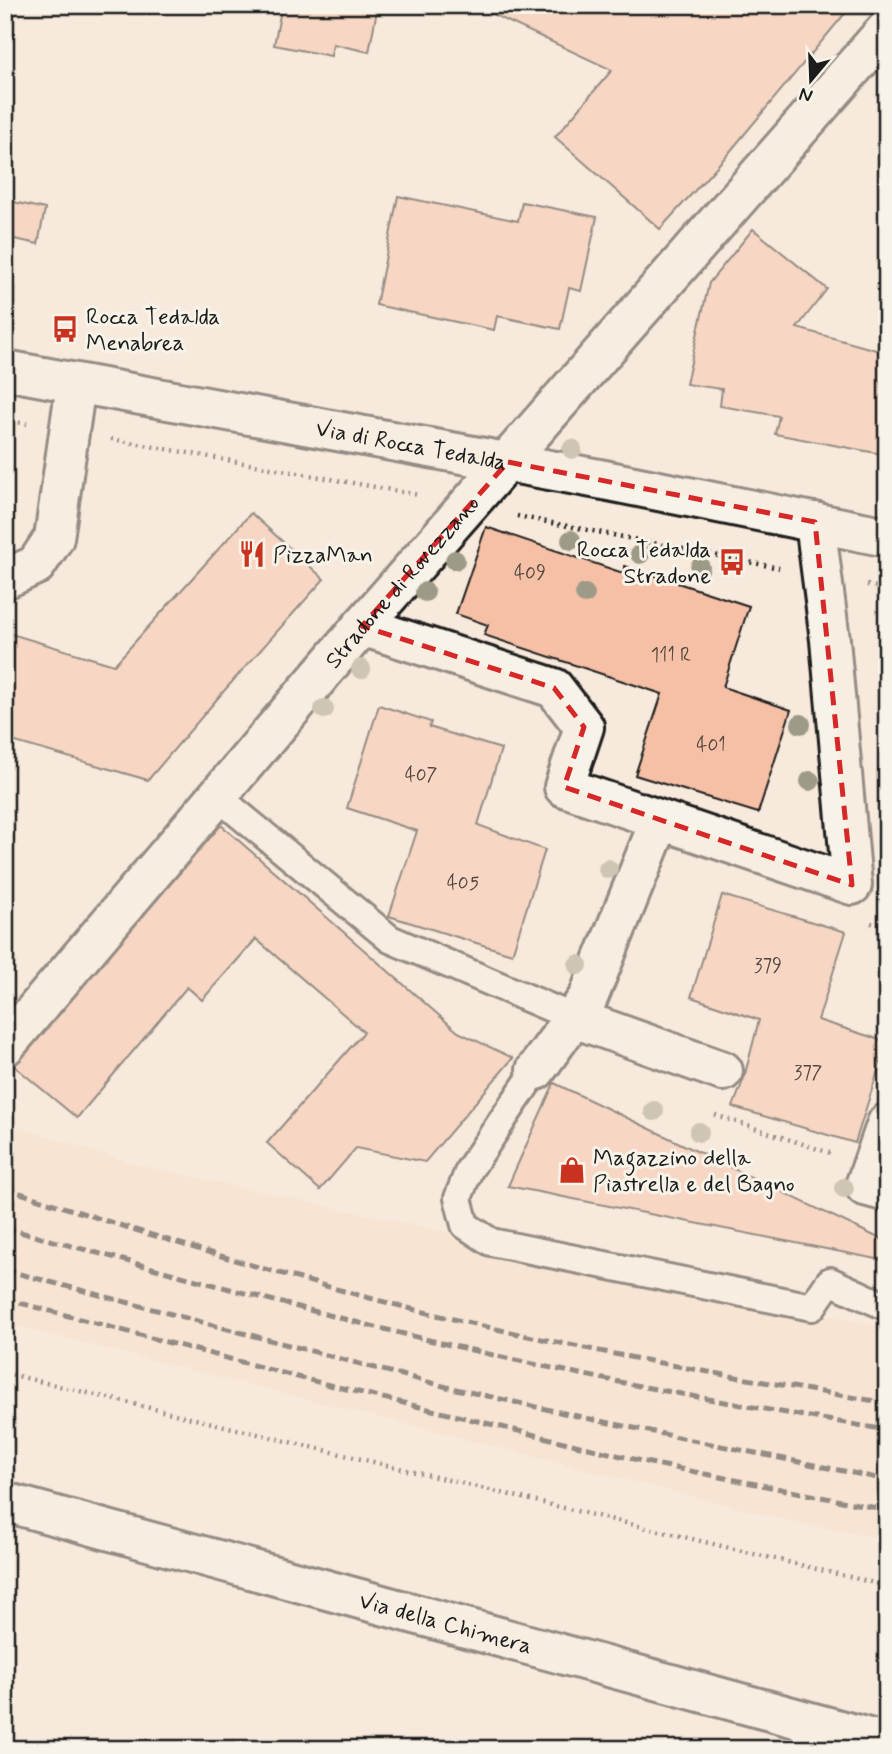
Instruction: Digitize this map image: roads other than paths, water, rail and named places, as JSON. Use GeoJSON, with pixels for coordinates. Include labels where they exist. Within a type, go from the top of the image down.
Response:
{"type":"FeatureCollection","features":[{"type":"Feature","properties":{"kind":"street","name":"Stradone di Rovezzano"},"geometry":{"type":"LineString","coordinates":[[5,1046],[362,626],[887,29]]}},
{"type":"Feature","properties":{"kind":"street","name":"Via di Rocca Tedalda"},"geometry":{"type":"LineString","coordinates":[[5,370],[508,462],[887,537]]}},
{"type":"Feature","properties":{"kind":"street"},"geometry":{"type":"LineString","coordinates":[[5,579],[36,565],[54,538],[76,384]]}},
{"type":"Feature","properties":{"kind":"street"},"geometry":{"type":"LineString","coordinates":[[362,626],[554,688],[584,727],[564,787],[852,885],[830,640],[815,522]]}},
{"type":"Feature","properties":{"kind":"street"},"geometry":{"type":"LineString","coordinates":[[536,1070],[588,998],[660,820]]}},
{"type":"Feature","properties":{"kind":"street"},"geometry":{"type":"LineString","coordinates":[[574,1018],[723,1071]]}},
{"type":"Feature","properties":{"kind":"street"},"geometry":{"type":"LineString","coordinates":[[887,1124],[865,1186],[887,1192]]}},
{"type":"Feature","properties":{"kind":"street","name":"Via della Chimera"},"geometry":{"type":"LineString","coordinates":[[5,1502],[887,1743]]}},
{"type":"Feature","properties":{"kind":"lane"},"geometry":{"type":"LineString","coordinates":[[218,796],[390,939],[574,1018]]}},
{"type":"Feature","properties":{"kind":"lane"},"geometry":{"type":"LineString","coordinates":[[536,1070],[469,1170],[458,1198],[465,1225],[491,1242],[812,1307],[830,1281],[887,1307]]}},
{"type":"Feature","properties":{"kind":"railway"},"geometry":{"type":"LineString","coordinates":[[5,1188],[212,1253],[420,1311],[536,1338],[887,1403]]}},
{"type":"Feature","properties":{"kind":"railway"},"geometry":{"type":"LineString","coordinates":[[5,1228],[299,1307],[476,1351],[681,1394],[887,1430]]}},
{"type":"Feature","properties":{"kind":"railway"},"geometry":{"type":"LineString","coordinates":[[5,1270],[447,1387],[887,1480]]}},
{"type":"Feature","properties":{"kind":"railway"},"geometry":{"type":"LineString","coordinates":[[5,1299],[305,1379],[650,1463],[887,1510]]}},
{"type":"Feature","properties":{"kind":"place","name":"Rocca Tedalda Menabrea"},"geometry":{"type":"Point","coordinates":[65,329]}},
{"type":"Feature","properties":{"kind":"place","name":"PizzaMan"},"geometry":{"type":"Point","coordinates":[252,554]}},
{"type":"Feature","properties":{"kind":"place","name":"Rocca Tedalda Stradone"},"geometry":{"type":"Point","coordinates":[732,562]}},
{"type":"Feature","properties":{"kind":"place","name":"Magazzino della Piastrella e del Bagno"},"geometry":{"type":"Point","coordinates":[572,1170]}}]}
